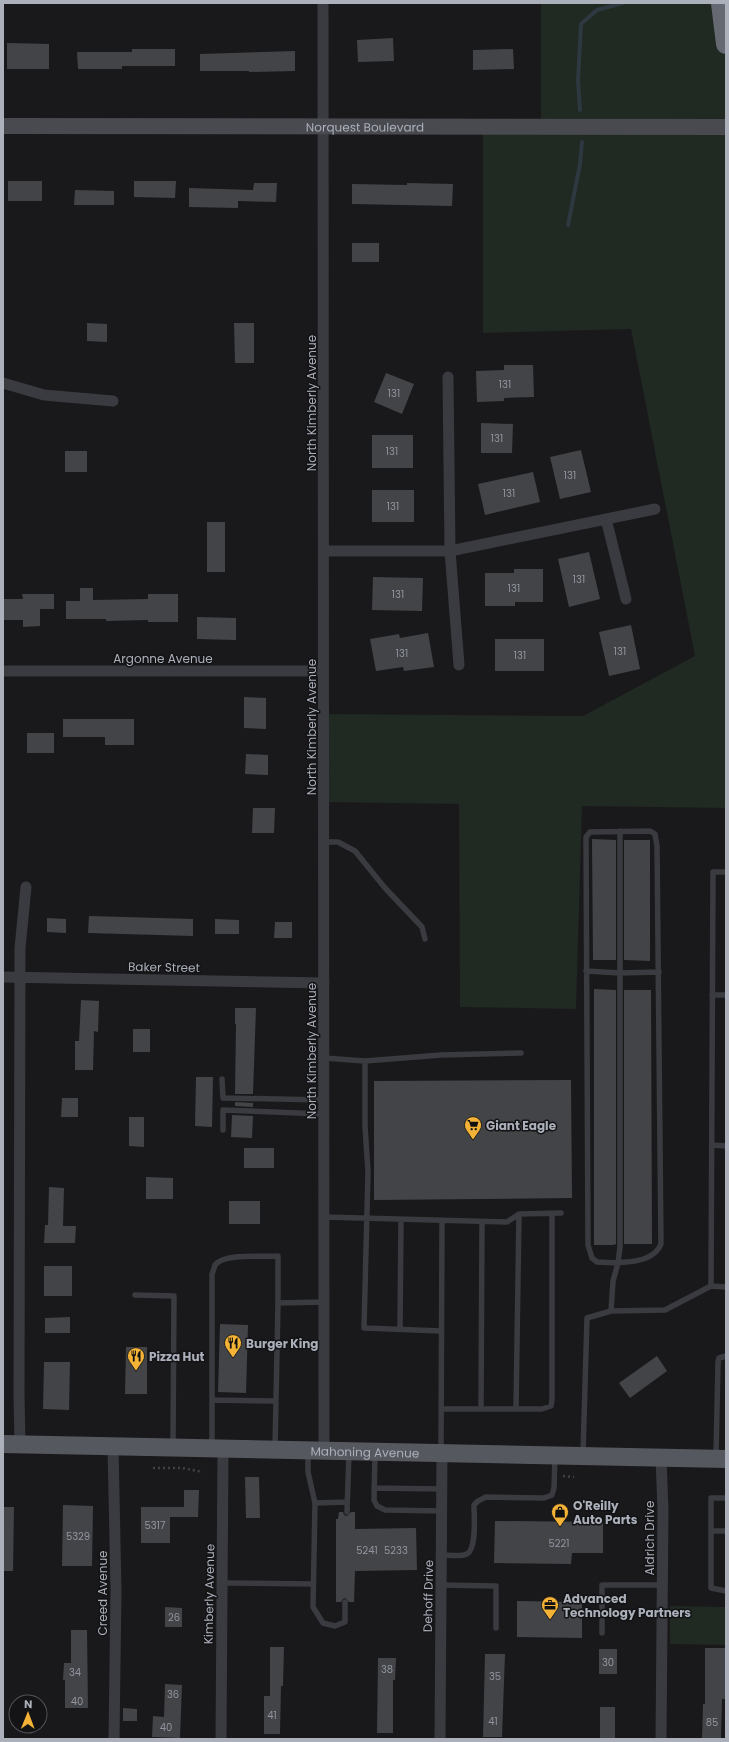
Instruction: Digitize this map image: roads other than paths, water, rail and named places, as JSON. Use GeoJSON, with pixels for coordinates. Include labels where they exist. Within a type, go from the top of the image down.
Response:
{"type":"FeatureCollection","features":[{"type":"Feature","properties":{"kind":"highway"},"geometry":{"type":"LineString","coordinates":[[721,3],[726,44]]}},
{"type":"Feature","properties":{"kind":"main road","name":"Mahoning Avenue"},"geometry":{"type":"LineString","coordinates":[[12,1444],[721,1459]]}},
{"type":"Feature","properties":{"kind":"street","name":"North Kimberly Avenue"},"geometry":{"type":"LineString","coordinates":[[316,1450],[324,1302],[323,3]]}},
{"type":"Feature","properties":{"kind":"street","name":"Norquest Boulevard"},"geometry":{"type":"LineString","coordinates":[[3,126],[726,127]]}},
{"type":"Feature","properties":{"kind":"street"},"geometry":{"type":"LineString","coordinates":[[448,377],[450,550],[459,665]]}},
{"type":"Feature","properties":{"kind":"street"},"geometry":{"type":"LineString","coordinates":[[3,383],[44,395],[113,401]]}},
{"type":"Feature","properties":{"kind":"street"},"geometry":{"type":"LineString","coordinates":[[324,551],[450,550],[655,509]]}},
{"type":"Feature","properties":{"kind":"street"},"geometry":{"type":"LineString","coordinates":[[606,519],[626,599]]}},
{"type":"Feature","properties":{"kind":"street","name":"Argonne Avenue"},"geometry":{"type":"LineString","coordinates":[[3,671],[323,671]]}},
{"type":"Feature","properties":{"kind":"street"},"geometry":{"type":"LineString","coordinates":[[12,1444],[19,1388],[20,948],[26,887]]}},
{"type":"Feature","properties":{"kind":"street","name":"Baker Street"},"geometry":{"type":"LineString","coordinates":[[3,977],[324,983]]}},
{"type":"Feature","properties":{"kind":"street","name":"Creed Avenue"},"geometry":{"type":"LineString","coordinates":[[113,1446],[116,1590],[114,1739]]}},
{"type":"Feature","properties":{"kind":"street","name":"Kimberly Avenue"},"geometry":{"type":"LineString","coordinates":[[217,1448],[222,1583],[221,1739]]}},
{"type":"Feature","properties":{"kind":"street","name":"Dehoff Drive"},"geometry":{"type":"LineString","coordinates":[[440,1739],[442,1454]]}},
{"type":"Feature","properties":{"kind":"street","name":"Aldrich Drive"},"geometry":{"type":"LineString","coordinates":[[661,1458],[663,1508],[661,1739]]}},
{"type":"Feature","properties":{"kind":"lane"},"geometry":{"type":"LineString","coordinates":[[650,830],[655,834],[657,846],[661,1244],[658,1251],[650,1256],[638,1260],[618,1263],[597,1262],[592,1258],[588,1245],[586,971],[586,837],[590,832],[650,830]]}},
{"type":"Feature","properties":{"kind":"lane"},"geometry":{"type":"LineString","coordinates":[[611,1311],[613,1281],[618,1263],[620,1247],[620,831]]}},
{"type":"Feature","properties":{"kind":"lane"},"geometry":{"type":"LineString","coordinates":[[324,842],[338,842],[355,851],[385,888],[422,927],[425,939]]}},
{"type":"Feature","properties":{"kind":"lane"},"geometry":{"type":"LineString","coordinates":[[711,1286],[713,872],[726,872]]}},
{"type":"Feature","properties":{"kind":"lane"},"geometry":{"type":"LineString","coordinates":[[586,971],[620,973],[659,972]]}},
{"type":"Feature","properties":{"kind":"lane"},"geometry":{"type":"LineString","coordinates":[[712,995],[726,995]]}},
{"type":"Feature","properties":{"kind":"lane"},"geometry":{"type":"LineString","coordinates":[[324,1058],[365,1061],[441,1055],[521,1053]]}},
{"type":"Feature","properties":{"kind":"lane"},"geometry":{"type":"LineString","coordinates":[[365,1061],[365,1126],[368,1172],[364,1328],[441,1331]]}},
{"type":"Feature","properties":{"kind":"lane"},"geometry":{"type":"LineString","coordinates":[[222,1080],[223,1130]]}},
{"type":"Feature","properties":{"kind":"lane"},"geometry":{"type":"LineString","coordinates":[[223,1098],[324,1100]]}},
{"type":"Feature","properties":{"kind":"lane"},"geometry":{"type":"LineString","coordinates":[[223,1110],[324,1114]]}},
{"type":"Feature","properties":{"kind":"lane"},"geometry":{"type":"LineString","coordinates":[[712,1145],[726,1146]]}},
{"type":"Feature","properties":{"kind":"lane"},"geometry":{"type":"LineString","coordinates":[[441,1409],[542,1409],[550,1406],[552,1400],[552,1213]]}},
{"type":"Feature","properties":{"kind":"lane"},"geometry":{"type":"LineString","coordinates":[[324,1217],[507,1222],[519,1214],[561,1213]]}},
{"type":"Feature","properties":{"kind":"lane"},"geometry":{"type":"LineString","coordinates":[[516,1409],[519,1214]]}},
{"type":"Feature","properties":{"kind":"lane"},"geometry":{"type":"LineString","coordinates":[[400,1329],[401,1220]]}},
{"type":"Feature","properties":{"kind":"lane"},"geometry":{"type":"LineString","coordinates":[[442,1221],[442,1454]]}},
{"type":"Feature","properties":{"kind":"lane"},"geometry":{"type":"LineString","coordinates":[[481,1409],[482,1222]]}},
{"type":"Feature","properties":{"kind":"lane"},"geometry":{"type":"LineString","coordinates":[[217,1448],[212,1400],[212,1274],[216,1265],[224,1259],[278,1256],[275,1450]]}},
{"type":"Feature","properties":{"kind":"lane"},"geometry":{"type":"LineString","coordinates":[[583,1456],[586,1318],[611,1311],[665,1310],[711,1286],[726,1287]]}},
{"type":"Feature","properties":{"kind":"lane"},"geometry":{"type":"LineString","coordinates":[[134,1294],[174,1296],[173,1448]]}},
{"type":"Feature","properties":{"kind":"lane"},"geometry":{"type":"LineString","coordinates":[[278,1303],[324,1302]]}},
{"type":"Feature","properties":{"kind":"lane"},"geometry":{"type":"LineString","coordinates":[[721,1459],[718,1362],[719,1358],[726,1356]]}},
{"type":"Feature","properties":{"kind":"lane"},"geometry":{"type":"LineString","coordinates":[[212,1400],[276,1401]]}},
{"type":"Feature","properties":{"kind":"lane"},"geometry":{"type":"LineString","coordinates":[[316,1450],[308,1472],[315,1503],[313,1607],[323,1623],[335,1626],[345,1622],[345,1602]]}},
{"type":"Feature","properties":{"kind":"lane"},"geometry":{"type":"LineString","coordinates":[[347,1512],[349,1451]]}},
{"type":"Feature","properties":{"kind":"lane"},"geometry":{"type":"LineString","coordinates":[[375,1452],[374,1500],[377,1506],[385,1510],[442,1511]]}},
{"type":"Feature","properties":{"kind":"lane"},"geometry":{"type":"LineString","coordinates":[[442,1555],[466,1554],[470,1552],[474,1545],[474,1505],[478,1500],[486,1497],[544,1498],[552,1495],[554,1488],[555,1456]]}},
{"type":"Feature","properties":{"kind":"lane"},"geometry":{"type":"LineString","coordinates":[[374,1488],[442,1489]]}},
{"type":"Feature","properties":{"kind":"lane"},"geometry":{"type":"LineString","coordinates":[[726,1498],[711,1498],[710,1531],[711,1588],[726,1591]]}},
{"type":"Feature","properties":{"kind":"lane"},"geometry":{"type":"LineString","coordinates":[[315,1503],[348,1502]]}},
{"type":"Feature","properties":{"kind":"lane"},"geometry":{"type":"LineString","coordinates":[[710,1531],[726,1531]]}},
{"type":"Feature","properties":{"kind":"lane"},"geometry":{"type":"LineString","coordinates":[[222,1583],[313,1584]]}},
{"type":"Feature","properties":{"kind":"lane"},"geometry":{"type":"LineString","coordinates":[[441,1585],[496,1586],[496,1628]]}},
{"type":"Feature","properties":{"kind":"lane"},"geometry":{"type":"LineString","coordinates":[[602,1633],[602,1585],[662,1585]]}},
{"type":"Feature","properties":{"kind":"waterway"},"geometry":{"type":"LineString","coordinates":[[580,110],[578,81],[581,24],[597,10],[623,3]]}},
{"type":"Feature","properties":{"kind":"waterway"},"geometry":{"type":"LineString","coordinates":[[568,225],[580,164],[582,142]]}},
{"type":"Feature","properties":{"kind":"place","name":"Giant Eagle"},"geometry":{"type":"Point","coordinates":[473,1140]}},
{"type":"Feature","properties":{"kind":"place","name":"Burger King"},"geometry":{"type":"Point","coordinates":[233,1358]}},
{"type":"Feature","properties":{"kind":"place","name":"Pizza Hut"},"geometry":{"type":"Point","coordinates":[136,1371]}},
{"type":"Feature","properties":{"kind":"place","name":"O'Reilly Auto Parts"},"geometry":{"type":"Point","coordinates":[560,1527]}},
{"type":"Feature","properties":{"kind":"place","name":"Advanced Technology Partners"},"geometry":{"type":"Point","coordinates":[550,1620]}}]}
